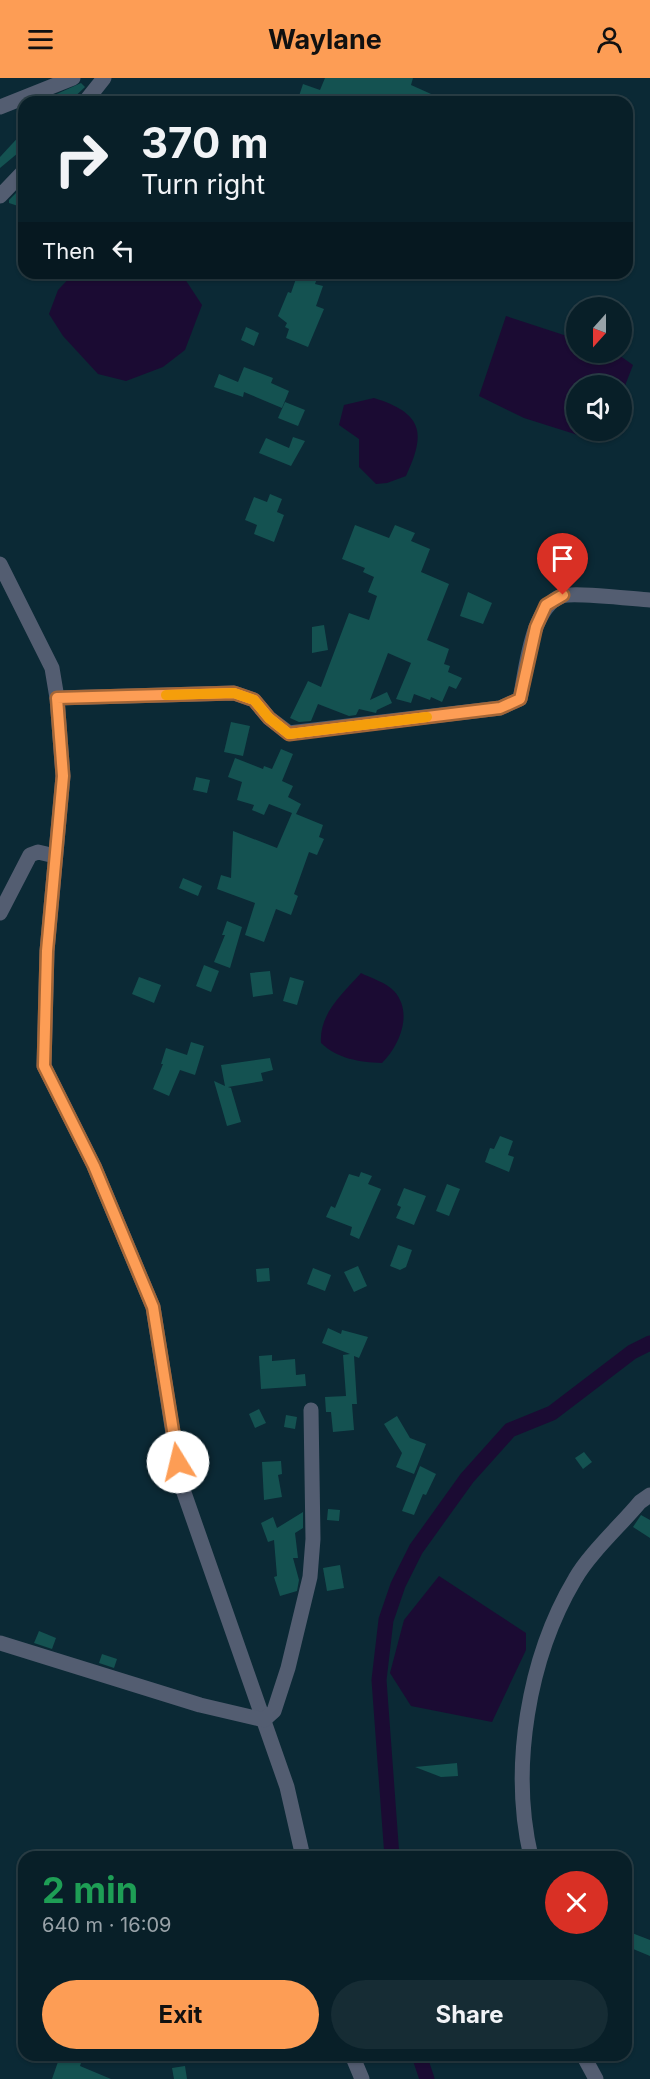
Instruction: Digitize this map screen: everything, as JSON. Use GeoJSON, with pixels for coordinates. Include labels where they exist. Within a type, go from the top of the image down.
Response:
{"type":"FeatureCollection","features":[{"type":"Feature","properties":{"kind":"street"},"geometry":{"type":"LineString","coordinates":[[28,96],[73,78]]}},
{"type":"Feature","properties":{"kind":"street"},"geometry":{"type":"LineString","coordinates":[[89,96],[102,78]]}},
{"type":"Feature","properties":{"kind":"street"},"geometry":{"type":"LineString","coordinates":[[0,107],[18,100]]}},
{"type":"Feature","properties":{"kind":"street"},"geometry":{"type":"LineString","coordinates":[[0,196],[18,177]]}},
{"type":"Feature","properties":{"kind":"street"},"geometry":{"type":"LineString","coordinates":[[0,564],[52,668],[57,698],[63,776],[47,951],[44,1066],[94,1166],[153,1307],[181,1484],[287,1787],[302,1851]]}},
{"type":"Feature","properties":{"kind":"street"},"geometry":{"type":"LineString","coordinates":[[57,698],[234,693],[254,700],[269,718],[289,734],[500,708],[520,699],[536,627],[546,605],[563,595],[650,600]]}},
{"type":"Feature","properties":{"kind":"street"},"geometry":{"type":"LineString","coordinates":[[0,913],[30,855],[38,852],[55,856]]}},
{"type":"Feature","properties":{"kind":"street"},"geometry":{"type":"LineString","coordinates":[[264,1720],[274,1710],[288,1668],[310,1577],[313,1539],[311,1410]]}},
{"type":"Feature","properties":{"kind":"street"},"geometry":{"type":"LineString","coordinates":[[529,1851],[526,1839],[521,1760],[531,1697],[545,1649],[575,1578],[640,1502],[650,1494]]}},
{"type":"Feature","properties":{"kind":"street"},"geometry":{"type":"LineString","coordinates":[[0,1643],[200,1705],[264,1720]]}},
{"type":"Feature","properties":{"kind":"street"},"geometry":{"type":"LineString","coordinates":[[354,2061],[362,2079]]}},
{"type":"Feature","properties":{"kind":"street"},"geometry":{"type":"LineString","coordinates":[[586,2061],[596,2079]]}},
{"type":"Feature","properties":{"kind":"shaded area"},"geometry":{"type":"Polygon","coordinates":[[[68,279],[185,279],[202,305],[185,350],[163,367],[126,381],[98,374],[63,336],[49,314],[58,290],[68,279]]]}},
{"type":"Feature","properties":{"kind":"shaded area"},"geometry":{"type":"Polygon","coordinates":[[[506,316],[566,336],[566,363],[630,363],[633,365],[629,375],[566,375],[566,431],[524,418],[479,396],[506,316]]]}},
{"type":"Feature","properties":{"kind":"shaded area"},"geometry":{"type":"Polygon","coordinates":[[[374,398],[402,410],[416,426],[418,436],[413,461],[406,476],[387,483],[376,484],[359,467],[359,439],[339,425],[344,405],[374,398]]]}},
{"type":"Feature","properties":{"kind":"shaded area"},"geometry":{"type":"Polygon","coordinates":[[[361,973],[391,988],[400,1000],[403,1009],[399,1039],[382,1063],[349,1059],[334,1053],[321,1043],[324,1023],[333,1005],[361,973]]]}},
{"type":"Feature","properties":{"kind":"shaded area"},"geometry":{"type":"Polygon","coordinates":[[[439,1576],[526,1633],[526,1650],[492,1722],[411,1706],[390,1673],[404,1620],[439,1576]]]}},
{"type":"Feature","properties":{"kind":"building"},"geometry":{"type":"Polygon","coordinates":[[[325,78],[413,78],[411,85],[436,96],[299,96],[303,84],[320,90],[325,78]]]}},
{"type":"Feature","properties":{"kind":"building"},"geometry":{"type":"Polygon","coordinates":[[[81,83],[85,87],[75,96],[52,96],[81,83]]]}},
{"type":"Feature","properties":{"kind":"building"},"geometry":{"type":"Polygon","coordinates":[[[18,138],[18,153],[0,168],[0,157],[18,138]]]}},
{"type":"Feature","properties":{"kind":"building"},"geometry":{"type":"Polygon","coordinates":[[[18,191],[18,206],[9,203],[18,191]]]}},
{"type":"Feature","properties":{"kind":"building"},"geometry":{"type":"Polygon","coordinates":[[[296,279],[317,279],[315,284],[323,286],[316,306],[324,309],[308,347],[286,338],[289,329],[285,327],[287,323],[278,316],[288,292],[291,293],[296,279]]]}},
{"type":"Feature","properties":{"kind":"building"},"geometry":{"type":"Polygon","coordinates":[[[246,327],[259,333],[254,346],[241,340],[246,327]]]}},
{"type":"Feature","properties":{"kind":"building"},"geometry":{"type":"Polygon","coordinates":[[[244,367],[273,378],[271,383],[289,391],[282,408],[244,392],[243,397],[214,387],[219,374],[238,382],[244,367]]]}},
{"type":"Feature","properties":{"kind":"building"},"geometry":{"type":"Polygon","coordinates":[[[285,402],[305,410],[298,426],[278,418],[285,402]]]}},
{"type":"Feature","properties":{"kind":"building"},"geometry":{"type":"Polygon","coordinates":[[[293,437],[305,441],[291,466],[259,453],[266,438],[289,448],[293,437]]]}},
{"type":"Feature","properties":{"kind":"building"},"geometry":{"type":"Polygon","coordinates":[[[270,494],[282,499],[277,512],[284,515],[274,542],[254,534],[257,525],[245,520],[254,497],[267,502],[270,494]]]}},
{"type":"Feature","properties":{"kind":"building"},"geometry":{"type":"Polygon","coordinates":[[[355,525],[389,538],[395,525],[415,533],[411,541],[430,549],[421,572],[449,584],[427,640],[449,649],[444,664],[450,666],[448,672],[462,678],[456,689],[449,686],[442,702],[414,694],[411,703],[396,699],[411,663],[388,653],[370,700],[387,692],[392,703],[377,710],[376,713],[359,709],[356,715],[349,716],[318,704],[311,721],[299,722],[290,718],[308,681],[321,687],[349,613],[369,620],[377,596],[368,592],[374,577],[363,572],[365,568],[342,559],[355,525]]]}},
{"type":"Feature","properties":{"kind":"building"},"geometry":{"type":"Polygon","coordinates":[[[468,592],[492,603],[483,624],[460,616],[468,592]]]}},
{"type":"Feature","properties":{"kind":"building"},"geometry":{"type":"Polygon","coordinates":[[[324,625],[328,650],[312,653],[312,627],[324,625]]]}},
{"type":"Feature","properties":{"kind":"building"},"geometry":{"type":"Polygon","coordinates":[[[231,722],[250,726],[243,756],[224,752],[231,722]]]}},
{"type":"Feature","properties":{"kind":"building"},"geometry":{"type":"Polygon","coordinates":[[[281,749],[293,754],[282,781],[293,786],[288,797],[301,804],[296,814],[323,825],[319,837],[324,839],[317,855],[309,852],[294,894],[298,896],[291,915],[276,909],[264,942],[245,935],[255,903],[217,889],[221,875],[231,878],[233,831],[277,848],[292,813],[269,804],[264,815],[252,810],[254,805],[237,800],[242,782],[228,777],[235,758],[263,769],[264,766],[272,769],[281,749]]]}},
{"type":"Feature","properties":{"kind":"building"},"geometry":{"type":"Polygon","coordinates":[[[196,777],[210,780],[207,793],[193,790],[196,777]]]}},
{"type":"Feature","properties":{"kind":"building"},"geometry":{"type":"Polygon","coordinates":[[[183,878],[202,886],[198,896],[179,888],[183,878]]]}},
{"type":"Feature","properties":{"kind":"building"},"geometry":{"type":"Polygon","coordinates":[[[227,921],[242,927],[230,968],[214,962],[225,935],[222,935],[227,921]]]}},
{"type":"Feature","properties":{"kind":"building"},"geometry":{"type":"Polygon","coordinates":[[[204,965],[219,971],[211,992],[196,986],[204,965]]]}},
{"type":"Feature","properties":{"kind":"building"},"geometry":{"type":"Polygon","coordinates":[[[270,971],[273,994],[253,997],[250,973],[270,971]]]}},
{"type":"Feature","properties":{"kind":"building"},"geometry":{"type":"Polygon","coordinates":[[[139,977],[161,985],[154,1003],[132,994],[139,977]]]}},
{"type":"Feature","properties":{"kind":"building"},"geometry":{"type":"Polygon","coordinates":[[[290,977],[304,981],[297,1005],[283,1001],[290,977]]]}},
{"type":"Feature","properties":{"kind":"building"},"geometry":{"type":"Polygon","coordinates":[[[191,1042],[204,1046],[195,1075],[180,1070],[169,1096],[153,1089],[163,1064],[161,1064],[166,1048],[187,1055],[191,1042]]]}},
{"type":"Feature","properties":{"kind":"building"},"geometry":{"type":"Polygon","coordinates":[[[270,1058],[273,1070],[261,1073],[263,1081],[228,1087],[231,1088],[241,1122],[227,1126],[214,1081],[225,1086],[221,1065],[270,1058]]]}},
{"type":"Feature","properties":{"kind":"building"},"geometry":{"type":"Polygon","coordinates":[[[500,1136],[513,1141],[508,1155],[514,1157],[509,1172],[485,1162],[490,1148],[494,1149],[500,1136]]]}},
{"type":"Feature","properties":{"kind":"building"},"geometry":{"type":"Polygon","coordinates":[[[361,1172],[372,1176],[368,1184],[381,1189],[359,1239],[350,1235],[352,1227],[326,1217],[331,1206],[335,1208],[349,1174],[359,1177],[361,1172]]]}},
{"type":"Feature","properties":{"kind":"building"},"geometry":{"type":"Polygon","coordinates":[[[447,1184],[460,1189],[449,1216],[436,1211],[447,1184]]]}},
{"type":"Feature","properties":{"kind":"building"},"geometry":{"type":"Polygon","coordinates":[[[404,1188],[426,1196],[414,1225],[396,1218],[401,1207],[397,1205],[404,1188]]]}},
{"type":"Feature","properties":{"kind":"building"},"geometry":{"type":"Polygon","coordinates":[[[398,1245],[412,1250],[406,1267],[400,1270],[390,1266],[398,1245]]]}},
{"type":"Feature","properties":{"kind":"building"},"geometry":{"type":"Polygon","coordinates":[[[358,1266],[367,1286],[354,1292],[344,1272],[358,1266]]]}},
{"type":"Feature","properties":{"kind":"building"},"geometry":{"type":"Polygon","coordinates":[[[269,1268],[270,1281],[257,1282],[256,1269],[269,1268]]]}},
{"type":"Feature","properties":{"kind":"building"},"geometry":{"type":"Polygon","coordinates":[[[313,1268],[331,1275],[325,1291],[307,1284],[313,1268]]]}},
{"type":"Feature","properties":{"kind":"building"},"geometry":{"type":"Polygon","coordinates":[[[328,1328],[341,1334],[342,1330],[368,1337],[359,1358],[354,1356],[357,1404],[352,1404],[354,1430],[333,1432],[331,1412],[326,1412],[325,1397],[346,1396],[343,1355],[350,1354],[322,1343],[328,1328]]]}},
{"type":"Feature","properties":{"kind":"building"},"geometry":{"type":"Polygon","coordinates":[[[272,1355],[272,1361],[295,1359],[296,1375],[305,1374],[306,1386],[261,1389],[259,1356],[272,1355]]]}},
{"type":"Feature","properties":{"kind":"building"},"geometry":{"type":"Polygon","coordinates":[[[259,1409],[266,1423],[255,1428],[249,1414],[259,1409]]]}},
{"type":"Feature","properties":{"kind":"building"},"geometry":{"type":"Polygon","coordinates":[[[286,1415],[297,1417],[295,1429],[284,1427],[286,1415]]]}},
{"type":"Feature","properties":{"kind":"building"},"geometry":{"type":"Polygon","coordinates":[[[397,1416],[410,1438],[426,1444],[414,1474],[396,1467],[402,1453],[384,1424],[397,1416]]]}},
{"type":"Feature","properties":{"kind":"building"},"geometry":{"type":"Polygon","coordinates":[[[584,1452],[592,1462],[583,1469],[575,1458],[584,1452]]]}},
{"type":"Feature","properties":{"kind":"building"},"geometry":{"type":"Polygon","coordinates":[[[281,1461],[282,1474],[278,1475],[282,1497],[264,1500],[262,1462],[281,1461]]]}},
{"type":"Feature","properties":{"kind":"building"},"geometry":{"type":"Polygon","coordinates":[[[420,1466],[436,1474],[426,1495],[423,1494],[414,1515],[402,1511],[420,1466]]]}},
{"type":"Feature","properties":{"kind":"building"},"geometry":{"type":"Polygon","coordinates":[[[328,1509],[340,1510],[339,1521],[327,1520],[328,1509]]]}},
{"type":"Feature","properties":{"kind":"building"},"geometry":{"type":"Polygon","coordinates":[[[303,1512],[303,1528],[295,1533],[298,1558],[293,1558],[299,1580],[297,1591],[280,1596],[274,1577],[277,1576],[274,1540],[268,1542],[261,1523],[273,1517],[277,1528],[303,1512]]]}},
{"type":"Feature","properties":{"kind":"building"},"geometry":{"type":"Polygon","coordinates":[[[641,1515],[650,1520],[650,1538],[633,1527],[641,1515]]]}},
{"type":"Feature","properties":{"kind":"building"},"geometry":{"type":"Polygon","coordinates":[[[340,1565],[344,1588],[327,1591],[323,1568],[340,1565]]]}},
{"type":"Feature","properties":{"kind":"building"},"geometry":{"type":"Polygon","coordinates":[[[39,1631],[56,1638],[52,1649],[34,1643],[39,1631]]]}},
{"type":"Feature","properties":{"kind":"building"},"geometry":{"type":"Polygon","coordinates":[[[102,1654],[117,1659],[114,1668],[99,1663],[102,1654]]]}},
{"type":"Feature","properties":{"kind":"building"},"geometry":{"type":"Polygon","coordinates":[[[457,1763],[458,1776],[441,1777],[415,1767],[457,1763]]]}},
{"type":"Feature","properties":{"kind":"building"},"geometry":{"type":"Polygon","coordinates":[[[632,1933],[650,1940],[650,1956],[632,1948],[632,1933]]]}},
{"type":"Feature","properties":{"kind":"building"},"geometry":{"type":"Polygon","coordinates":[[[58,2061],[75,2061],[81,2063],[80,2066],[111,2079],[52,2079],[58,2061]]]}},
{"type":"Feature","properties":{"kind":"building"},"geometry":{"type":"Polygon","coordinates":[[[185,2066],[187,2079],[174,2079],[172,2068],[185,2066]]]}},
{"type":"Feature","properties":{"kind":"waterway"},"geometry":{"type":"LineString","coordinates":[[392,1851],[379,1680],[386,1620],[398,1585],[416,1549],[467,1478],[510,1430],[552,1413],[632,1352],[650,1343]]}},
{"type":"Feature","properties":{"kind":"waterway"},"geometry":{"type":"LineString","coordinates":[[421,2061],[427,2079]]}},
{"type":"Feature","properties":{"kind":"slow traffic"},"geometry":{"type":"LineString","coordinates":[[166,695],[234,693],[254,700],[269,718],[289,734],[427,717]]}},
{"type":"Feature","properties":{"kind":"route"},"geometry":{"type":"LineString","coordinates":[[178,1462],[153,1307],[94,1166],[44,1066],[47,951],[63,776],[57,698],[234,693],[254,700],[269,718],[289,734],[500,708],[520,699],[536,627],[546,605],[563,595]]}}]}
